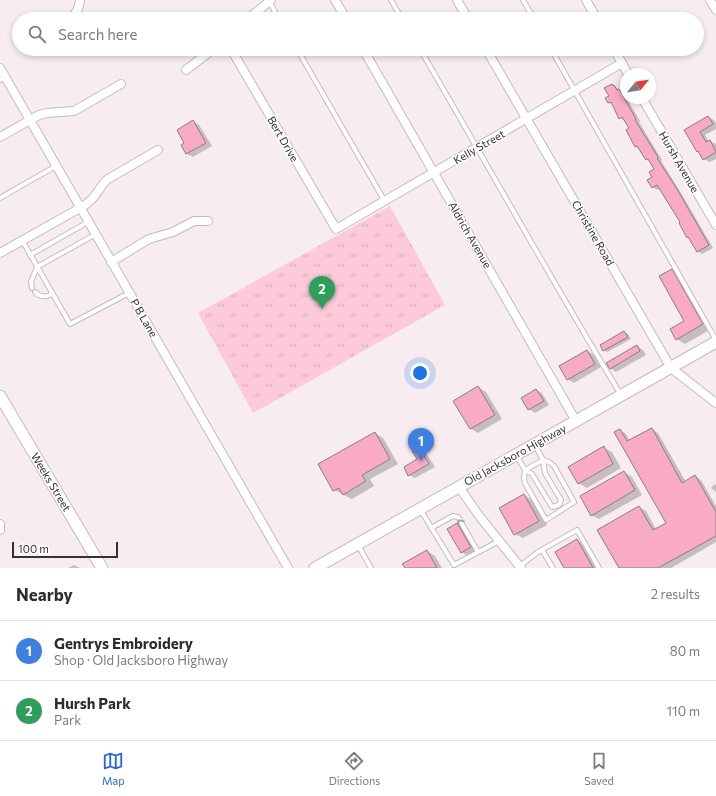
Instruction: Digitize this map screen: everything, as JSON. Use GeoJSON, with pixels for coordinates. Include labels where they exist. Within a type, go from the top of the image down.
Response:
{"type":"FeatureCollection","features":[{"type":"Feature","properties":{"kind":"main road","name":"Old Jacksboro Highway"},"geometry":{"type":"LineString","coordinates":[[315,568],[671,368],[716,341]]}},
{"type":"Feature","properties":{"kind":"main road","name":"Weeks Street"},"geometry":{"type":"LineString","coordinates":[[0,396],[102,568]]}},
{"type":"Feature","properties":{"kind":"street"},"geometry":{"type":"LineString","coordinates":[[77,12],[80,0]]}},
{"type":"Feature","properties":{"kind":"street"},"geometry":{"type":"LineString","coordinates":[[335,0],[342,12]]}},
{"type":"Feature","properties":{"kind":"street"},"geometry":{"type":"LineString","coordinates":[[457,0],[464,12]]}},
{"type":"Feature","properties":{"kind":"street"},"geometry":{"type":"LineString","coordinates":[[586,0],[593,12]]}},
{"type":"Feature","properties":{"kind":"street"},"geometry":{"type":"LineString","coordinates":[[710,0],[716,10]]}},
{"type":"Feature","properties":{"kind":"street"},"geometry":{"type":"LineString","coordinates":[[257,12],[270,1]]}},
{"type":"Feature","properties":{"kind":"street"},"geometry":{"type":"LineString","coordinates":[[186,70],[204,56]]}},
{"type":"Feature","properties":{"kind":"street","name":"Bert Drive"},"geometry":{"type":"LineString","coordinates":[[234,56],[336,229]]}},
{"type":"Feature","properties":{"kind":"street","name":"Aldrich Avenue"},"geometry":{"type":"LineString","coordinates":[[367,56],[576,421]]}},
{"type":"Feature","properties":{"kind":"street","name":"Christine Road"},"geometry":{"type":"LineString","coordinates":[[490,56],[671,368],[716,403]]}},
{"type":"Feature","properties":{"kind":"street"},"geometry":{"type":"LineString","coordinates":[[618,56],[625,68]]}},
{"type":"Feature","properties":{"kind":"street","name":"Kelly Street"},"geometry":{"type":"LineString","coordinates":[[336,229],[384,200],[478,148],[622,63]]}},
{"type":"Feature","properties":{"kind":"street","name":"P B Lane"},"geometry":{"type":"LineString","coordinates":[[0,68],[3,79],[30,120],[288,568]]}},
{"type":"Feature","properties":{"kind":"street"},"geometry":{"type":"LineString","coordinates":[[0,137],[46,113],[74,111],[121,84]]}},
{"type":"Feature","properties":{"kind":"street","name":"Hursh Avenue"},"geometry":{"type":"LineString","coordinates":[[645,104],[716,225]]}},
{"type":"Feature","properties":{"kind":"street"},"geometry":{"type":"LineString","coordinates":[[0,253],[91,201],[102,188],[104,182],[158,150]]}},
{"type":"Feature","properties":{"kind":"street"},"geometry":{"type":"LineString","coordinates":[[111,262],[149,239],[173,232],[194,221],[208,221]]}},
{"type":"Feature","properties":{"kind":"street"},"geometry":{"type":"LineString","coordinates":[[459,487],[521,567]]}},
{"type":"Feature","properties":{"kind":"street"},"geometry":{"type":"LineString","coordinates":[[0,524],[0,530]]}},
{"type":"Feature","properties":{"kind":"lane"},"geometry":{"type":"LineString","coordinates":[[391,0],[398,12]]}},
{"type":"Feature","properties":{"kind":"lane"},"geometry":{"type":"LineString","coordinates":[[523,0],[530,12]]}},
{"type":"Feature","properties":{"kind":"lane"},"geometry":{"type":"LineString","coordinates":[[270,1],[276,12]]}},
{"type":"Feature","properties":{"kind":"lane"},"geometry":{"type":"LineString","coordinates":[[301,56],[384,200]]}},
{"type":"Feature","properties":{"kind":"lane"},"geometry":{"type":"LineString","coordinates":[[424,56],[572,315],[621,396]]}},
{"type":"Feature","properties":{"kind":"lane"},"geometry":{"type":"LineString","coordinates":[[555,56],[716,341]]}},
{"type":"Feature","properties":{"kind":"lane"},"geometry":{"type":"LineString","coordinates":[[0,198],[56,166]]}},
{"type":"Feature","properties":{"kind":"lane"},"geometry":{"type":"LineString","coordinates":[[30,255],[88,222]]}},
{"type":"Feature","properties":{"kind":"lane"},"geometry":{"type":"LineString","coordinates":[[53,294],[44,297],[38,296],[34,290],[31,282],[37,267],[96,234]]}},
{"type":"Feature","properties":{"kind":"lane"},"geometry":{"type":"LineString","coordinates":[[22,240],[70,324],[129,293]]}},
{"type":"Feature","properties":{"kind":"lane"},"geometry":{"type":"LineString","coordinates":[[516,455],[525,470],[532,474],[552,507],[559,505],[561,500],[545,473],[543,460],[534,444]]}},
{"type":"Feature","properties":{"kind":"lane"},"geometry":{"type":"LineString","coordinates":[[543,460],[549,462],[554,466],[574,502],[546,520],[525,483],[525,470],[543,460]]}},
{"type":"Feature","properties":{"kind":"lane"},"geometry":{"type":"LineString","coordinates":[[420,509],[454,566],[500,540]]}},
{"type":"Feature","properties":{"kind":"lane"},"geometry":{"type":"LineString","coordinates":[[431,528],[453,516],[458,517],[478,552]]}},
{"type":"Feature","properties":{"kind":"lane"},"geometry":{"type":"LineString","coordinates":[[521,567],[542,550],[577,530],[599,568]]}},
{"type":"Feature","properties":{"kind":"lane"},"geometry":{"type":"LineString","coordinates":[[358,544],[370,568]]}},
{"type":"Feature","properties":{"kind":"lane"},"geometry":{"type":"LineString","coordinates":[[542,550],[553,568]]}},
{"type":"Feature","properties":{"kind":"green space"},"geometry":{"type":"Polygon","coordinates":[[[390,206],[445,305],[253,413],[198,313],[390,206]]]}},
{"type":"Feature","properties":{"kind":"building"},"geometry":{"type":"Polygon","coordinates":[[[612,84],[617,90],[619,89],[620,104],[628,104],[636,119],[635,120],[709,245],[697,252],[688,237],[687,238],[679,223],[680,222],[657,185],[652,188],[647,180],[652,177],[649,172],[654,169],[637,146],[635,147],[626,130],[629,128],[622,117],[619,119],[611,102],[608,103],[605,98],[609,96],[604,88],[612,84]]]}},
{"type":"Feature","properties":{"kind":"building"},"geometry":{"type":"Polygon","coordinates":[[[708,116],[713,124],[700,132],[706,142],[710,140],[716,152],[703,160],[684,130],[708,116]]]}},
{"type":"Feature","properties":{"kind":"building"},"geometry":{"type":"Polygon","coordinates":[[[193,120],[206,143],[186,154],[181,145],[184,143],[177,130],[193,120]]]}},
{"type":"Feature","properties":{"kind":"building"},"geometry":{"type":"Polygon","coordinates":[[[672,269],[703,324],[676,340],[670,329],[684,321],[659,276],[672,269]]]}},
{"type":"Feature","properties":{"kind":"building"},"geometry":{"type":"Polygon","coordinates":[[[624,331],[628,337],[603,351],[600,345],[624,331]]]}},
{"type":"Feature","properties":{"kind":"building"},"geometry":{"type":"Polygon","coordinates":[[[637,345],[640,351],[610,369],[606,363],[637,345]]]}},
{"type":"Feature","properties":{"kind":"building"},"geometry":{"type":"Polygon","coordinates":[[[587,350],[595,364],[567,380],[559,366],[587,350]]]}},
{"type":"Feature","properties":{"kind":"building"},"geometry":{"type":"Polygon","coordinates":[[[478,386],[495,415],[470,429],[453,401],[478,386]]]}},
{"type":"Feature","properties":{"kind":"building"},"geometry":{"type":"Polygon","coordinates":[[[536,389],[544,401],[528,410],[521,398],[536,389]]]}},
{"type":"Feature","properties":{"kind":"building"},"geometry":{"type":"Polygon","coordinates":[[[652,428],[682,483],[695,475],[716,512],[716,536],[658,568],[619,568],[597,530],[639,506],[653,530],[666,523],[614,432],[620,429],[627,441],[652,428]]]}},
{"type":"Feature","properties":{"kind":"building"},"geometry":{"type":"Polygon","coordinates":[[[375,432],[390,459],[362,475],[366,481],[343,495],[339,488],[333,491],[318,464],[375,432]]]}},
{"type":"Feature","properties":{"kind":"building"},"geometry":{"type":"Polygon","coordinates":[[[604,446],[613,464],[578,484],[568,467],[604,446]]]}},
{"type":"Feature","properties":{"kind":"building"},"geometry":{"type":"Polygon","coordinates":[[[419,447],[429,464],[408,476],[404,467],[417,459],[412,451],[419,447]]]}},
{"type":"Feature","properties":{"kind":"building"},"geometry":{"type":"Polygon","coordinates":[[[624,471],[635,490],[591,516],[580,496],[624,471]]]}},
{"type":"Feature","properties":{"kind":"building"},"geometry":{"type":"Polygon","coordinates":[[[524,494],[539,521],[514,535],[499,508],[524,494]]]}},
{"type":"Feature","properties":{"kind":"building"},"geometry":{"type":"Polygon","coordinates":[[[457,523],[471,547],[461,553],[447,529],[457,523]]]}},
{"type":"Feature","properties":{"kind":"building"},"geometry":{"type":"Polygon","coordinates":[[[577,539],[593,568],[564,568],[555,552],[577,539]]]}},
{"type":"Feature","properties":{"kind":"building"},"geometry":{"type":"Polygon","coordinates":[[[427,550],[437,568],[405,568],[402,564],[427,550]]]}},
{"type":"Feature","properties":{"kind":"place","name":"Hursh Park"},"geometry":{"type":"Point","coordinates":[322,309]}},
{"type":"Feature","properties":{"kind":"place","name":"Gentrys Embroidery"},"geometry":{"type":"Point","coordinates":[421,461]}}]}
